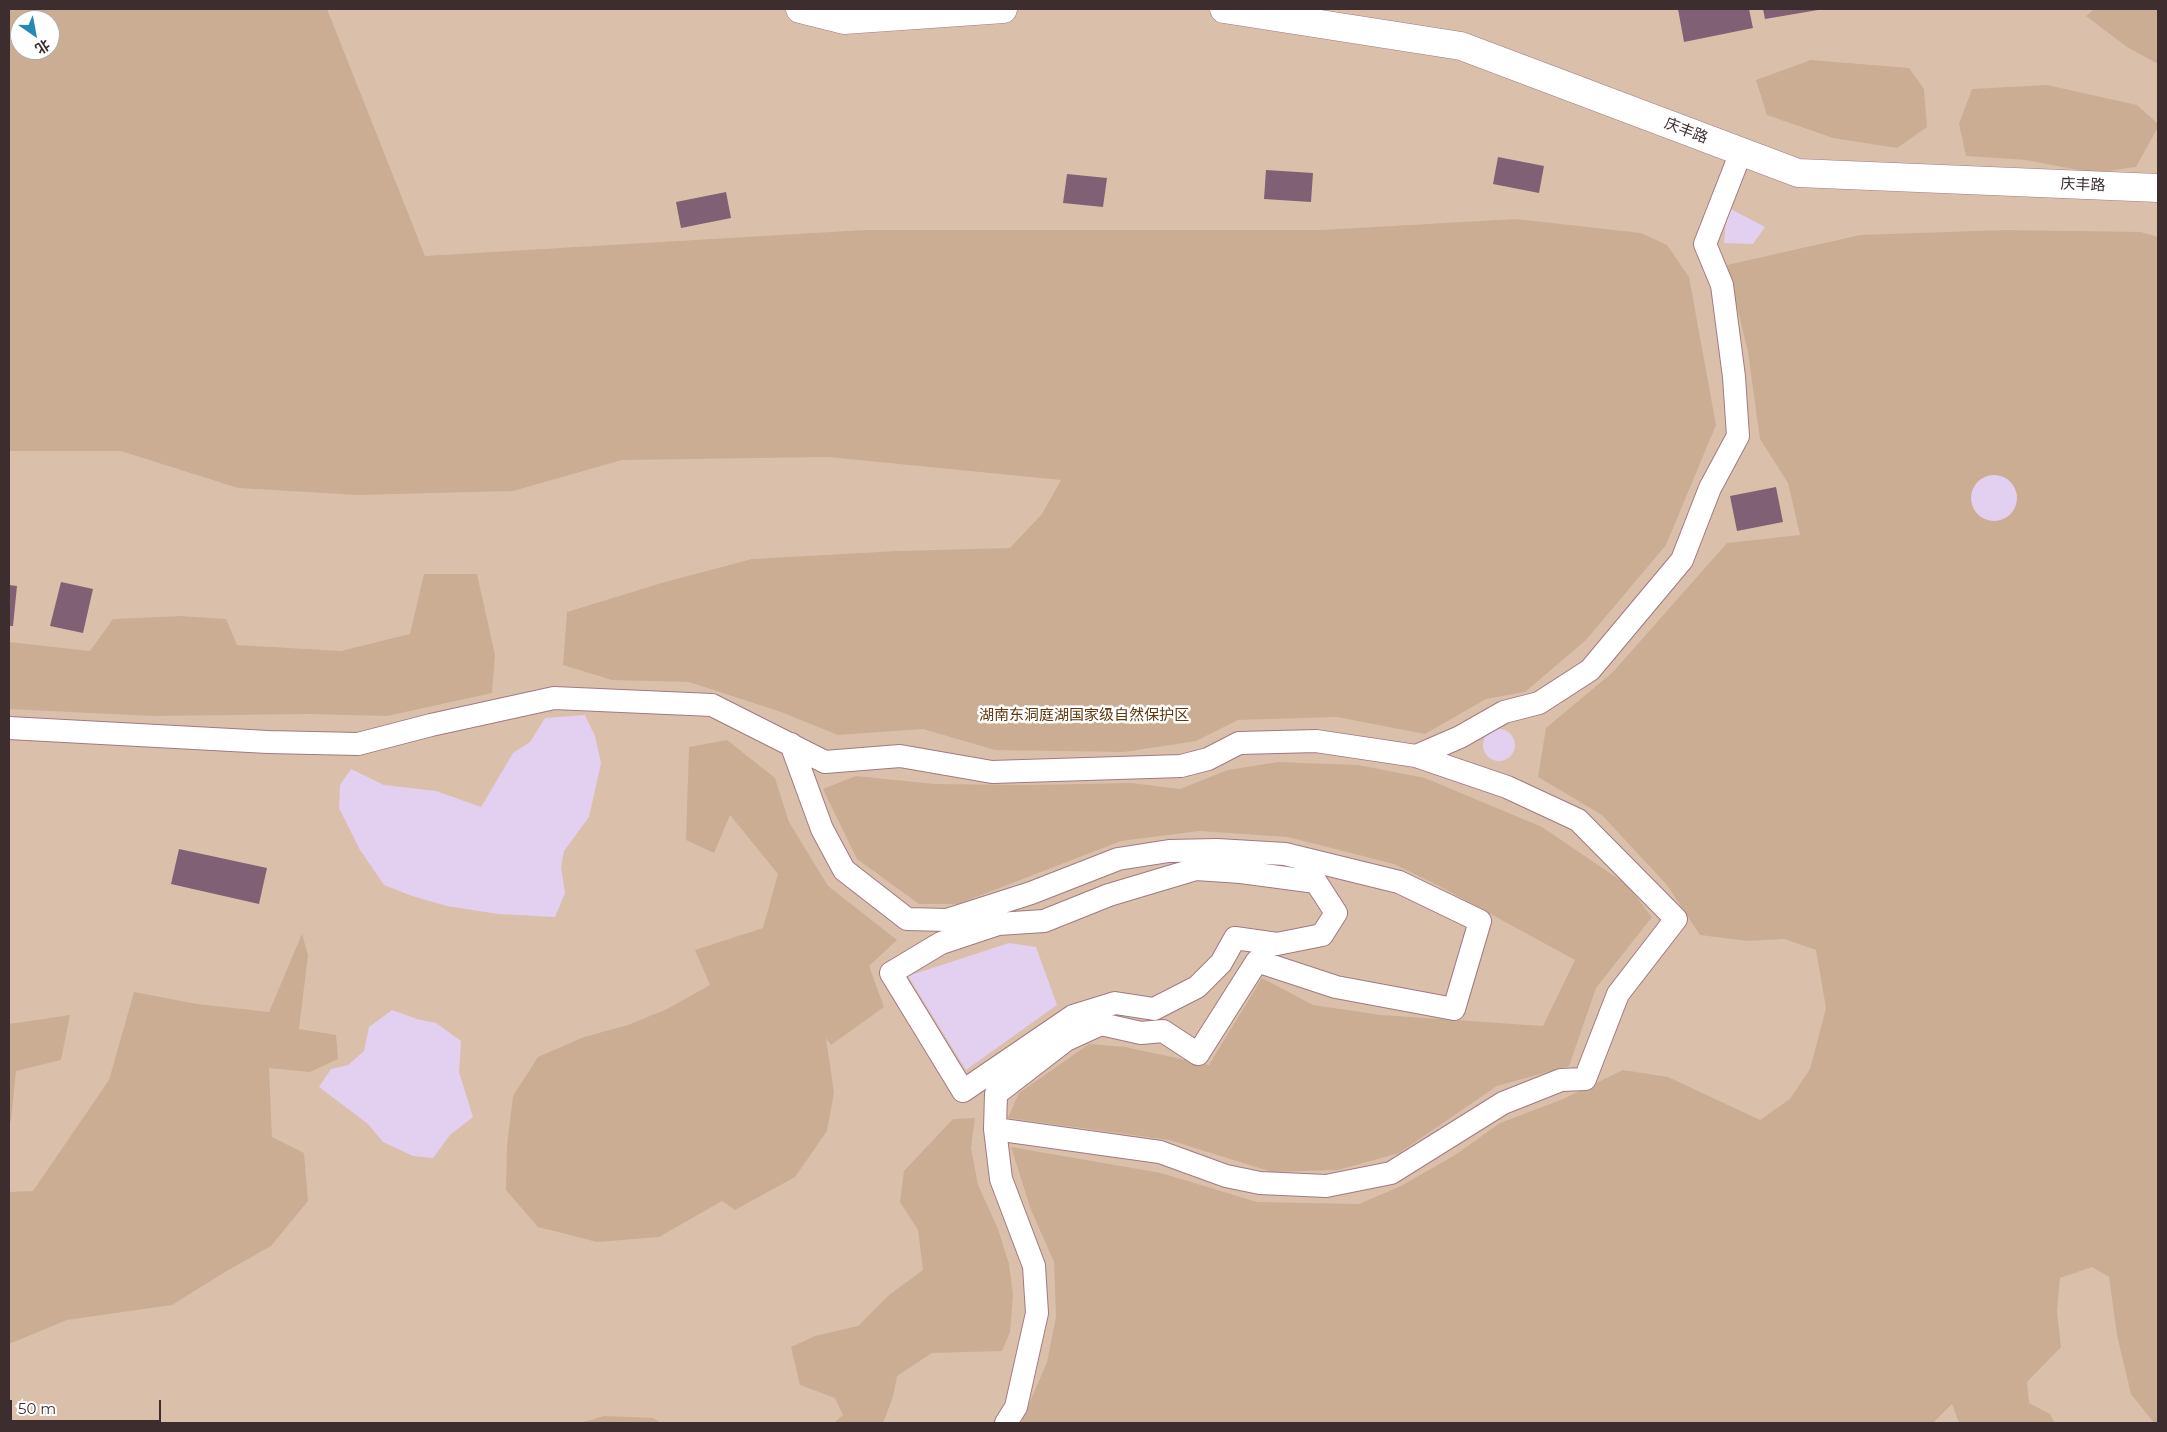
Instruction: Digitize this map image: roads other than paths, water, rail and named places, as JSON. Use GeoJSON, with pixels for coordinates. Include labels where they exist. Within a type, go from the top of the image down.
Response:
{"type":"FeatureCollection","features":[{"type":"Feature","properties":{"kind":"street"},"geometry":{"type":"LineString","coordinates":[[800,9],[844,20],[1003,9]]}},
{"type":"Feature","properties":{"kind":"street","name":"庆丰路"},"geometry":{"type":"LineString","coordinates":[[1224,9],[1461,46],[1798,173],[2158,188]]}},
{"type":"Feature","properties":{"kind":"street"},"geometry":{"type":"LineString","coordinates":[[1416,756],[1460,737],[1504,712],[1539,703],[1590,670],[1682,560],[1710,488],[1738,436],[1734,377],[1722,285],[1705,244],[1741,152]]}},
{"type":"Feature","properties":{"kind":"street"},"geometry":{"type":"LineString","coordinates":[[9,728],[268,742],[358,744],[431,725],[554,698],[712,705],[824,762],[900,756],[992,772],[1181,766],[1208,759],[1239,743],[1316,741],[1416,756],[1507,787],[1578,820],[1676,919],[1618,994],[1586,1079],[1561,1080],[1503,1103],[1391,1173],[1326,1186],[1260,1183],[1226,1176],[1160,1152],[995,1129]]}},
{"type":"Feature","properties":{"kind":"street"},"geometry":{"type":"LineString","coordinates":[[791,744],[822,829],[844,870],[907,918],[947,920],[1031,893],[1118,859],[1169,851],[1217,850],[1285,854],[1399,882],[1480,921],[1454,1009],[1336,987],[1257,961],[1198,1054],[1163,1031],[1141,1032],[1101,1024],[1066,1040],[996,1094],[995,1129],[1001,1179],[1034,1266],[1037,1314],[1016,1407],[1006,1423]]}},
{"type":"Feature","properties":{"kind":"street"},"geometry":{"type":"LineString","coordinates":[[1196,869],[1241,872],[1316,882],[1336,913],[1322,935],[1277,944],[1234,938],[1221,963],[1197,987],[1154,1009],[1116,1003],[1073,1016],[963,1091],[891,973],[941,943],[998,924],[1044,921],[1109,895],[1196,869]]}},
{"type":"Feature","properties":{"kind":"park label","name":"湖南东洞庭湖国家级自然保护区"},"geometry":{"type":"Point","coordinates":[1084,716]}}]}
